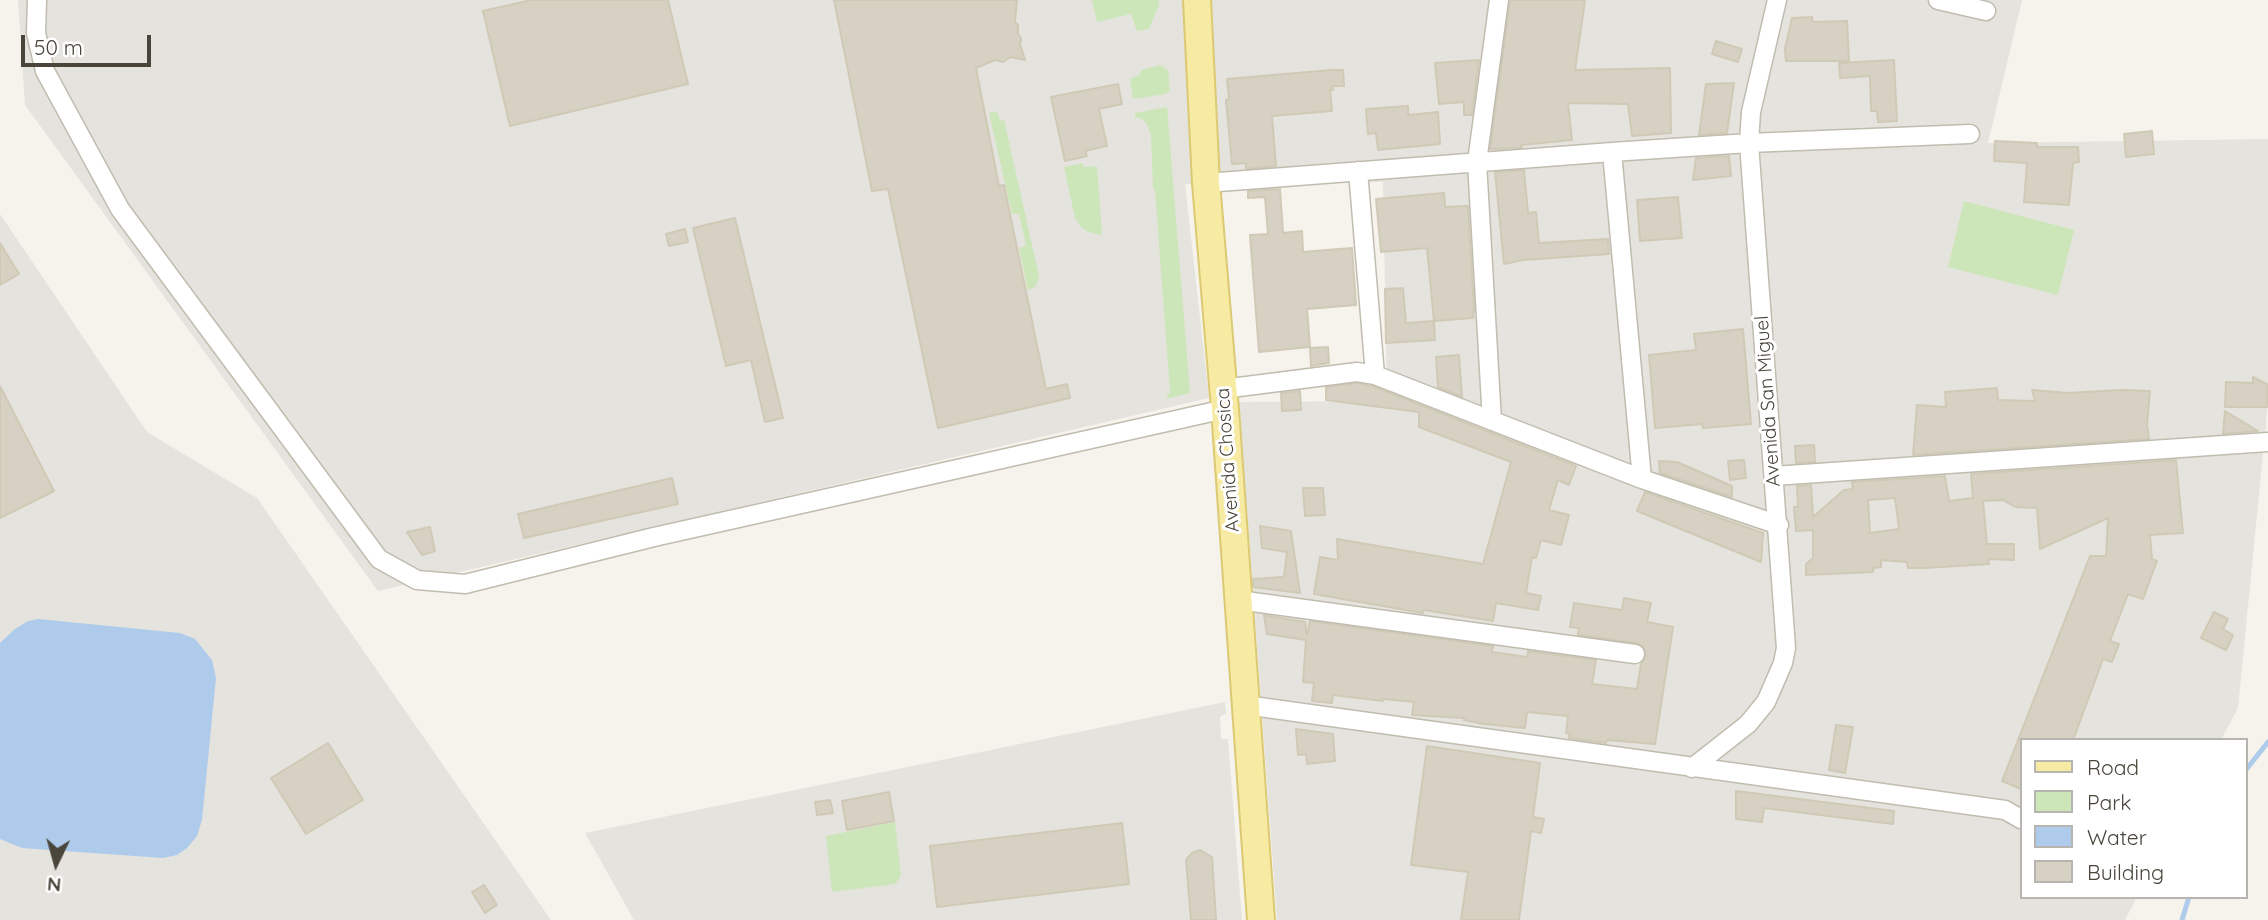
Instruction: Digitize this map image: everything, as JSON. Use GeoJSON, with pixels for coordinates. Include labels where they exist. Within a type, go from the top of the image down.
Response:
{"type":"FeatureCollection","features":[{"type":"Feature","properties":{"kind":"main road","name":"Avenida Chosica"},"geometry":{"type":"LineString","coordinates":[[1198,0],[1206,183],[1261,920]]}},
{"type":"Feature","properties":{"kind":"street"},"geometry":{"type":"LineString","coordinates":[[37,0],[36,33],[45,71],[120,209],[379,558],[417,580],[465,584],[1224,399],[1357,372],[1375,375],[1642,479],[1779,525]]}},
{"type":"Feature","properties":{"kind":"street"},"geometry":{"type":"LineString","coordinates":[[1492,421],[1478,162],[1499,0]]}},
{"type":"Feature","properties":{"kind":"street","name":"Avenida San Miguel"},"geometry":{"type":"LineString","coordinates":[[1692,768],[1748,724],[1766,702],[1783,663],[1786,648],[1749,143],[1751,112],[1777,0]]}},
{"type":"Feature","properties":{"kind":"street"},"geometry":{"type":"LineString","coordinates":[[1937,0],[1986,11]]}},
{"type":"Feature","properties":{"kind":"street"},"geometry":{"type":"LineString","coordinates":[[1206,183],[1749,143],[1970,134]]}},
{"type":"Feature","properties":{"kind":"street"},"geometry":{"type":"LineString","coordinates":[[1612,152],[1642,479]]}},
{"type":"Feature","properties":{"kind":"street"},"geometry":{"type":"LineString","coordinates":[[1358,171],[1375,375]]}},
{"type":"Feature","properties":{"kind":"street"},"geometry":{"type":"LineString","coordinates":[[1774,477],[2268,442]]}},
{"type":"Feature","properties":{"kind":"street"},"geometry":{"type":"LineString","coordinates":[[1238,600],[1635,654]]}},
{"type":"Feature","properties":{"kind":"street"},"geometry":{"type":"LineString","coordinates":[[1245,705],[2005,810],[2020,818]]}},
{"type":"Feature","properties":{"kind":"shaded area"},"geometry":{"type":"Polygon","coordinates":[[[18,0],[2022,0],[1988,143],[2268,139],[2268,403],[2238,708],[2222,738],[2020,738],[2020,899],[2136,899],[2125,920],[1277,920],[1239,402],[1387,401],[1383,182],[1185,184],[1209,398],[378,591],[25,105],[18,0]]]}},
{"type":"Feature","properties":{"kind":"shaded area"},"geometry":{"type":"Polygon","coordinates":[[[0,214],[147,432],[257,498],[551,920],[0,920],[0,214]]]}},
{"type":"Feature","properties":{"kind":"shaded area"},"geometry":{"type":"Polygon","coordinates":[[[1225,702],[1226,713],[1220,717],[1221,739],[1228,739],[1242,920],[634,920],[585,833],[1225,702]]]}},
{"type":"Feature","properties":{"kind":"green space"},"geometry":{"type":"Polygon","coordinates":[[[1092,0],[1159,0],[1159,5],[1149,29],[1137,31],[1131,14],[1097,22],[1092,0]]]}},
{"type":"Feature","properties":{"kind":"green space"},"geometry":{"type":"Polygon","coordinates":[[[1160,65],[1168,70],[1170,90],[1166,94],[1133,99],[1130,79],[1139,75],[1142,70],[1160,65]]]}},
{"type":"Feature","properties":{"kind":"green space"},"geometry":{"type":"Polygon","coordinates":[[[1167,107],[1190,393],[1166,399],[1170,392],[1151,135],[1147,124],[1135,117],[1135,113],[1167,107]]]}},
{"type":"Feature","properties":{"kind":"green space"},"geometry":{"type":"Polygon","coordinates":[[[997,111],[1000,121],[1004,120],[1039,276],[1036,286],[1028,290],[1019,248],[1026,246],[1019,214],[1012,214],[989,113],[997,111]]]}},
{"type":"Feature","properties":{"kind":"green space"},"geometry":{"type":"Polygon","coordinates":[[[1083,163],[1083,167],[1097,166],[1102,235],[1088,232],[1075,218],[1064,167],[1083,163]]]}},
{"type":"Feature","properties":{"kind":"green space"},"geometry":{"type":"Polygon","coordinates":[[[1964,201],[2074,230],[2058,295],[1948,267],[1964,201]]]}},
{"type":"Feature","properties":{"kind":"green space"},"geometry":{"type":"Polygon","coordinates":[[[895,822],[901,876],[895,884],[832,892],[826,836],[895,822]]]}},
{"type":"Feature","properties":{"kind":"water"},"geometry":{"type":"Polygon","coordinates":[[[38,619],[180,633],[195,639],[212,660],[216,678],[202,820],[197,836],[177,855],[163,858],[22,848],[0,839],[0,643],[15,629],[28,621],[38,619]]]}},
{"type":"Feature","properties":{"kind":"building"},"geometry":{"type":"Polygon","coordinates":[[[531,0],[668,0],[688,84],[510,126],[483,11],[531,0]]]}},
{"type":"Feature","properties":{"kind":"building"},"geometry":{"type":"Polygon","coordinates":[[[834,0],[1017,0],[1015,22],[1018,25],[1025,60],[1010,57],[1003,62],[995,60],[976,68],[999,186],[1004,185],[1046,389],[1067,384],[1070,398],[938,428],[888,189],[872,191],[834,0]]]}},
{"type":"Feature","properties":{"kind":"building"},"geometry":{"type":"Polygon","coordinates":[[[1510,0],[1585,0],[1575,70],[1670,68],[1671,133],[1632,136],[1628,104],[1568,103],[1572,140],[1521,145],[1522,148],[1490,149],[1510,0]]]}},
{"type":"Feature","properties":{"kind":"building"},"geometry":{"type":"Polygon","coordinates":[[[1812,17],[1813,22],[1847,21],[1849,61],[1786,61],[1785,49],[1792,18],[1812,17]]]}},
{"type":"Feature","properties":{"kind":"building"},"geometry":{"type":"Polygon","coordinates":[[[1716,41],[1742,49],[1738,62],[1712,54],[1716,41]]]}},
{"type":"Feature","properties":{"kind":"building"},"geometry":{"type":"Polygon","coordinates":[[[1479,60],[1472,115],[1464,115],[1464,102],[1439,104],[1435,63],[1479,60]]]}},
{"type":"Feature","properties":{"kind":"building"},"geometry":{"type":"Polygon","coordinates":[[[1894,60],[1897,121],[1878,122],[1877,111],[1871,111],[1870,76],[1840,78],[1839,63],[1894,60]]]}},
{"type":"Feature","properties":{"kind":"building"},"geometry":{"type":"Polygon","coordinates":[[[1343,70],[1344,86],[1332,86],[1333,90],[1330,90],[1332,111],[1272,116],[1276,166],[1246,169],[1246,163],[1232,164],[1226,100],[1229,99],[1227,79],[1343,70]]]}},
{"type":"Feature","properties":{"kind":"building"},"geometry":{"type":"Polygon","coordinates":[[[1734,83],[1727,133],[1699,135],[1706,84],[1734,83]]]}},
{"type":"Feature","properties":{"kind":"building"},"geometry":{"type":"Polygon","coordinates":[[[1118,84],[1122,104],[1099,109],[1107,146],[1085,151],[1087,156],[1065,161],[1051,97],[1118,84]]]}},
{"type":"Feature","properties":{"kind":"building"},"geometry":{"type":"Polygon","coordinates":[[[1408,106],[1408,115],[1438,112],[1440,144],[1378,150],[1376,133],[1368,134],[1366,109],[1408,106]]]}},
{"type":"Feature","properties":{"kind":"building"},"geometry":{"type":"Polygon","coordinates":[[[2152,131],[2154,154],[2126,157],[2124,134],[2152,131]]]}},
{"type":"Feature","properties":{"kind":"building"},"geometry":{"type":"Polygon","coordinates":[[[1995,141],[2037,143],[2037,147],[2078,147],[2079,162],[2073,163],[2069,205],[2024,202],[2027,163],[1994,161],[1995,141]]]}},
{"type":"Feature","properties":{"kind":"building"},"geometry":{"type":"Polygon","coordinates":[[[1729,156],[1731,176],[1693,180],[1696,158],[1729,156]]]}},
{"type":"Feature","properties":{"kind":"building"},"geometry":{"type":"Polygon","coordinates":[[[1524,170],[1528,213],[1536,212],[1539,243],[1608,239],[1609,254],[1523,260],[1504,264],[1495,172],[1524,170]]]}},
{"type":"Feature","properties":{"kind":"building"},"geometry":{"type":"Polygon","coordinates":[[[1280,189],[1283,233],[1302,231],[1303,252],[1352,248],[1356,305],[1307,309],[1310,347],[1259,352],[1250,235],[1268,234],[1265,197],[1248,198],[1248,191],[1280,189]]]}},
{"type":"Feature","properties":{"kind":"building"},"geometry":{"type":"Polygon","coordinates":[[[1444,193],[1445,207],[1468,206],[1474,309],[1473,318],[1434,321],[1427,248],[1381,252],[1376,199],[1444,193]]]}},
{"type":"Feature","properties":{"kind":"building"},"geometry":{"type":"Polygon","coordinates":[[[1678,197],[1682,238],[1640,241],[1637,200],[1678,197]]]}},
{"type":"Feature","properties":{"kind":"building"},"geometry":{"type":"Polygon","coordinates":[[[735,218],[783,418],[765,422],[751,360],[726,366],[693,228],[735,218]]]}},
{"type":"Feature","properties":{"kind":"building"},"geometry":{"type":"Polygon","coordinates":[[[685,229],[688,242],[669,246],[666,234],[685,229]]]}},
{"type":"Feature","properties":{"kind":"building"},"geometry":{"type":"Polygon","coordinates":[[[0,243],[19,274],[0,285],[0,243]]]}},
{"type":"Feature","properties":{"kind":"building"},"geometry":{"type":"Polygon","coordinates":[[[1403,288],[1406,323],[1434,321],[1435,340],[1386,343],[1385,289],[1403,288]]]}},
{"type":"Feature","properties":{"kind":"building"},"geometry":{"type":"Polygon","coordinates":[[[1743,329],[1751,424],[1655,428],[1649,355],[1696,350],[1694,334],[1743,329]]]}},
{"type":"Feature","properties":{"kind":"building"},"geometry":{"type":"Polygon","coordinates":[[[1328,347],[1329,363],[1311,366],[1310,348],[1328,347]]]}},
{"type":"Feature","properties":{"kind":"building"},"geometry":{"type":"Polygon","coordinates":[[[1459,355],[1462,397],[1438,387],[1436,357],[1459,355]]]}},
{"type":"Feature","properties":{"kind":"building"},"geometry":{"type":"Polygon","coordinates":[[[2253,377],[2268,385],[2267,407],[2225,407],[2226,382],[2253,383],[2253,377]]]}},
{"type":"Feature","properties":{"kind":"building"},"geometry":{"type":"Polygon","coordinates":[[[1357,383],[1372,386],[1576,466],[1569,485],[1558,480],[1549,510],[1569,515],[1561,545],[1541,540],[1536,558],[1532,557],[1526,593],[1541,596],[1538,610],[1496,603],[1493,621],[1424,610],[1423,613],[1314,594],[1320,557],[1338,560],[1337,539],[1483,564],[1511,462],[1419,427],[1419,412],[1326,400],[1326,387],[1357,383]]]}},
{"type":"Feature","properties":{"kind":"building"},"geometry":{"type":"Polygon","coordinates":[[[0,386],[54,491],[0,518],[0,386]]]}},
{"type":"Feature","properties":{"kind":"building"},"geometry":{"type":"Polygon","coordinates":[[[1997,388],[1998,400],[2035,401],[2032,390],[2068,393],[2150,391],[2147,424],[2149,439],[1913,455],[1917,405],[1946,407],[1945,392],[1997,388]]]}},
{"type":"Feature","properties":{"kind":"building"},"geometry":{"type":"Polygon","coordinates":[[[1300,391],[1301,410],[1282,411],[1281,393],[1300,391]]]}},
{"type":"Feature","properties":{"kind":"building"},"geometry":{"type":"Polygon","coordinates":[[[2225,411],[2258,431],[2223,434],[2225,411]]]}},
{"type":"Feature","properties":{"kind":"building"},"geometry":{"type":"Polygon","coordinates":[[[1814,445],[1815,462],[1796,463],[1795,446],[1814,445]]]}},
{"type":"Feature","properties":{"kind":"building"},"geometry":{"type":"Polygon","coordinates":[[[1744,460],[1746,478],[1730,480],[1728,461],[1744,460]]]}},
{"type":"Feature","properties":{"kind":"building"},"geometry":{"type":"Polygon","coordinates":[[[2176,460],[2183,533],[2150,535],[2152,559],[2157,561],[2143,599],[2128,594],[2110,641],[2119,644],[2112,662],[2103,659],[2074,738],[2020,738],[2020,789],[2002,781],[2090,556],[2106,556],[2108,518],[2040,549],[2037,508],[2015,507],[2003,500],[1983,501],[1987,544],[2014,544],[2014,560],[1988,559],[1989,564],[1908,568],[1907,562],[1881,560],[1881,567],[1873,568],[1873,572],[1806,575],[1806,564],[1813,558],[1813,530],[1796,531],[1794,507],[1798,507],[1797,486],[1811,485],[1813,517],[1844,490],[1853,489],[1852,482],[1945,476],[1949,501],[1973,498],[1971,474],[2176,460]],[[1895,498],[1868,500],[1870,533],[1899,529],[1895,498]]]}},
{"type":"Feature","properties":{"kind":"building"},"geometry":{"type":"Polygon","coordinates":[[[1659,461],[1677,462],[1732,486],[1732,497],[1660,473],[1659,461]]]}},
{"type":"Feature","properties":{"kind":"building"},"geometry":{"type":"Polygon","coordinates":[[[672,478],[678,504],[524,538],[518,514],[672,478]]]}},
{"type":"Feature","properties":{"kind":"building"},"geometry":{"type":"Polygon","coordinates":[[[1303,488],[1323,488],[1325,515],[1305,516],[1303,488]]]}},
{"type":"Feature","properties":{"kind":"building"},"geometry":{"type":"Polygon","coordinates":[[[1645,492],[1763,533],[1761,562],[1637,511],[1645,492]]]}},
{"type":"Feature","properties":{"kind":"building"},"geometry":{"type":"Polygon","coordinates":[[[1260,526],[1291,531],[1300,593],[1253,587],[1253,579],[1284,577],[1287,552],[1262,548],[1260,526]]]}},
{"type":"Feature","properties":{"kind":"building"},"geometry":{"type":"Polygon","coordinates":[[[430,527],[435,551],[422,555],[407,532],[430,527]]]}},
{"type":"Feature","properties":{"kind":"building"},"geometry":{"type":"Polygon","coordinates":[[[1624,598],[1651,603],[1647,622],[1673,627],[1655,744],[1607,740],[1606,743],[1569,738],[1570,734],[1566,733],[1568,716],[1527,712],[1525,728],[1484,724],[1464,718],[1412,715],[1414,702],[1333,695],[1332,703],[1312,701],[1314,683],[1303,682],[1306,640],[1267,634],[1264,615],[1305,622],[1307,635],[1310,621],[1493,646],[1492,652],[1527,657],[1528,651],[1596,660],[1592,684],[1637,689],[1641,664],[1646,656],[1643,646],[1578,635],[1579,628],[1570,627],[1574,603],[1622,610],[1624,598]]]}},
{"type":"Feature","properties":{"kind":"building"},"geometry":{"type":"Polygon","coordinates":[[[2214,612],[2228,619],[2223,629],[2233,635],[2226,650],[2201,638],[2214,612]]]}},
{"type":"Feature","properties":{"kind":"building"},"geometry":{"type":"Polygon","coordinates":[[[1836,725],[1853,727],[1845,773],[1829,770],[1836,725]]]}},
{"type":"Feature","properties":{"kind":"building"},"geometry":{"type":"Polygon","coordinates":[[[1296,729],[1333,734],[1335,761],[1307,764],[1306,754],[1298,755],[1296,729]]]}},
{"type":"Feature","properties":{"kind":"building"},"geometry":{"type":"Polygon","coordinates":[[[328,743],[363,800],[306,834],[271,778],[328,743]]]}},
{"type":"Feature","properties":{"kind":"building"},"geometry":{"type":"Polygon","coordinates":[[[1427,746],[1540,763],[1533,817],[1544,819],[1541,833],[1531,831],[1519,920],[1461,920],[1468,872],[1411,865],[1427,746]]]}},
{"type":"Feature","properties":{"kind":"building"},"geometry":{"type":"Polygon","coordinates":[[[1736,791],[1894,811],[1893,824],[1764,808],[1762,822],[1736,819],[1736,791]]]}},
{"type":"Feature","properties":{"kind":"building"},"geometry":{"type":"Polygon","coordinates":[[[889,792],[894,821],[847,830],[842,801],[889,792]]]}},
{"type":"Feature","properties":{"kind":"building"},"geometry":{"type":"Polygon","coordinates":[[[830,800],[833,813],[817,815],[815,802],[830,800]]]}},
{"type":"Feature","properties":{"kind":"building"},"geometry":{"type":"Polygon","coordinates":[[[1122,823],[1129,884],[937,907],[930,846],[1122,823]]]}},
{"type":"Feature","properties":{"kind":"building"},"geometry":{"type":"Polygon","coordinates":[[[1200,850],[1212,857],[1216,920],[1191,920],[1186,860],[1192,853],[1200,850]]]}},
{"type":"Feature","properties":{"kind":"building"},"geometry":{"type":"Polygon","coordinates":[[[484,885],[497,905],[485,913],[472,892],[484,885]]]}},
{"type":"Feature","properties":{"kind":"waterway"},"geometry":{"type":"LineString","coordinates":[[2247,768],[2268,742]]}},
{"type":"Feature","properties":{"kind":"waterway"},"geometry":{"type":"LineString","coordinates":[[2182,920],[2188,899]]}}]}
